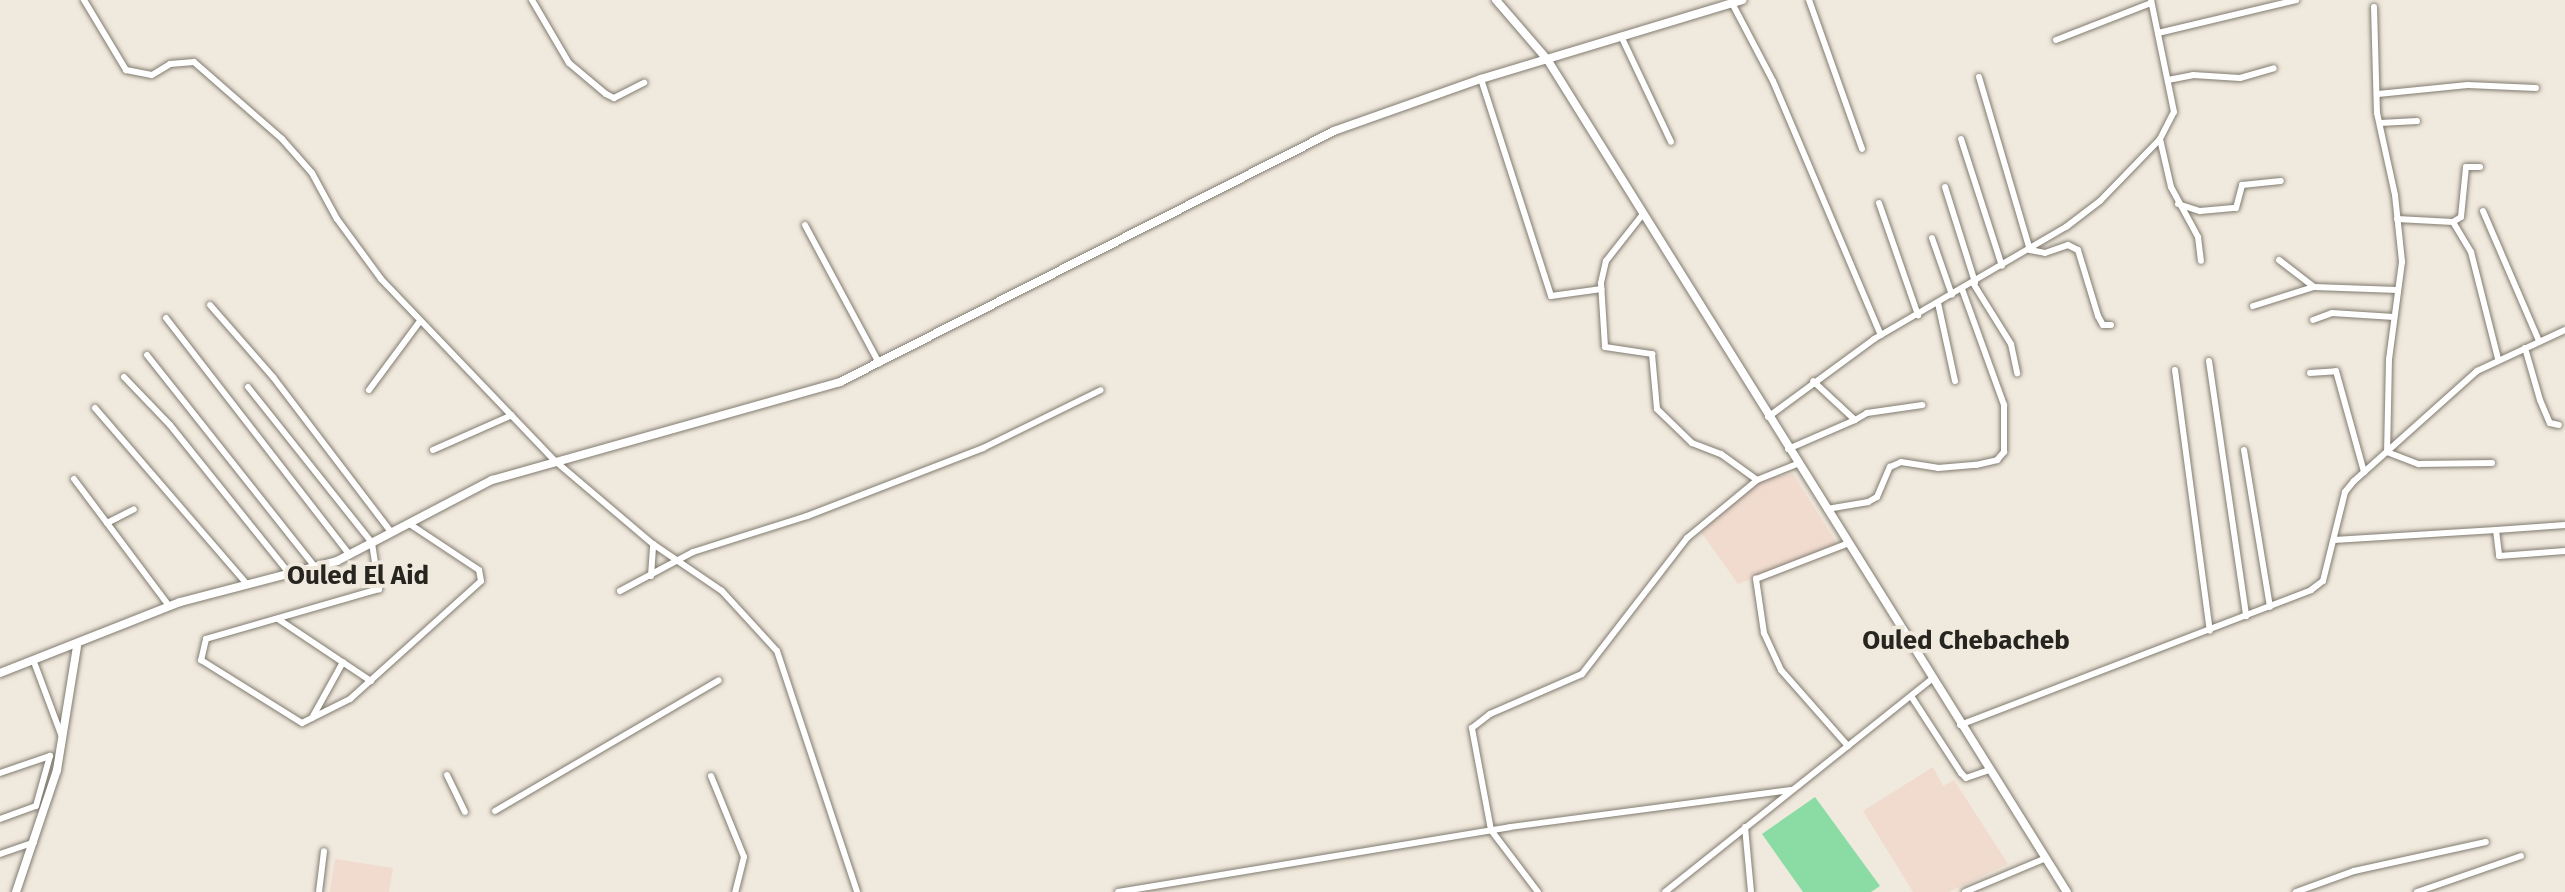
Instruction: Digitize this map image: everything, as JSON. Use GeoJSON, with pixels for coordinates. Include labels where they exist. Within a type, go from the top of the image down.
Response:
{"type":"FeatureCollection","features":[{"type":"Feature","properties":{"kind":"street"},"geometry":{"type":"LineString","coordinates":[[84,0],[126,70],[152,75],[170,64],[194,62],[282,139],[312,173],[361,253],[420,321],[555,461],[653,544],[722,591],[777,651],[857,892]]}},
{"type":"Feature","properties":{"kind":"street"},"geometry":{"type":"LineString","coordinates":[[532,0],[569,63],[606,94],[614,98],[644,83]]}},
{"type":"Feature","properties":{"kind":"street"},"geometry":{"type":"LineString","coordinates":[[1496,0],[1547,59],[1931,680],[2067,892]]}},
{"type":"Feature","properties":{"kind":"street"},"geometry":{"type":"LineString","coordinates":[[0,673],[77,647],[169,606],[246,583],[316,568],[350,555],[468,489],[555,461],[827,385],[879,364],[1327,134],[1481,79],[1742,0]]}},
{"type":"Feature","properties":{"kind":"street"},"geometry":{"type":"LineString","coordinates":[[1809,0],[1862,149]]}},
{"type":"Feature","properties":{"kind":"street"},"geometry":{"type":"LineString","coordinates":[[2158,33],[2296,0]]}},
{"type":"Feature","properties":{"kind":"street"},"geometry":{"type":"LineString","coordinates":[[1768,417],[1813,381],[1881,335],[2030,250],[2100,201],[2160,139],[2174,120],[2151,1],[2056,40]]}},
{"type":"Feature","properties":{"kind":"street"},"geometry":{"type":"LineString","coordinates":[[1732,3],[1773,81],[1881,335]]}},
{"type":"Feature","properties":{"kind":"street"},"geometry":{"type":"LineString","coordinates":[[2374,7],[2380,123],[2402,262],[2394,317],[2387,452]]}},
{"type":"Feature","properties":{"kind":"street"},"geometry":{"type":"LineString","coordinates":[[1621,36],[1671,142]]}},
{"type":"Feature","properties":{"kind":"street"},"geometry":{"type":"LineString","coordinates":[[2168,80],[2193,75],[2240,78],[2274,68]]}},
{"type":"Feature","properties":{"kind":"street"},"geometry":{"type":"LineString","coordinates":[[1979,77],[2030,250]]}},
{"type":"Feature","properties":{"kind":"street"},"geometry":{"type":"LineString","coordinates":[[1481,79],[1551,296],[1602,289]]}},
{"type":"Feature","properties":{"kind":"street"},"geometry":{"type":"LineString","coordinates":[[2378,94],[2468,85],[2536,88]]}},
{"type":"Feature","properties":{"kind":"street"},"geometry":{"type":"LineString","coordinates":[[2380,123],[2417,121]]}},
{"type":"Feature","properties":{"kind":"street"},"geometry":{"type":"LineString","coordinates":[[1961,139],[2002,266]]}},
{"type":"Feature","properties":{"kind":"street"},"geometry":{"type":"LineString","coordinates":[[2160,139],[2178,204],[2198,237],[2201,261]]}},
{"type":"Feature","properties":{"kind":"street"},"geometry":{"type":"LineString","coordinates":[[2397,219],[2453,222],[2461,217],[2466,167],[2480,167]]}},
{"type":"Feature","properties":{"kind":"street"},"geometry":{"type":"LineString","coordinates":[[2178,204],[2200,211],[2236,208],[2242,185],[2281,181]]}},
{"type":"Feature","properties":{"kind":"street"},"geometry":{"type":"LineString","coordinates":[[1945,187],[1974,282],[2011,344],[2017,373]]}},
{"type":"Feature","properties":{"kind":"street"},"geometry":{"type":"LineString","coordinates":[[1879,203],[1918,315]]}},
{"type":"Feature","properties":{"kind":"street"},"geometry":{"type":"LineString","coordinates":[[2483,211],[2539,341]]}},
{"type":"Feature","properties":{"kind":"street"},"geometry":{"type":"LineString","coordinates":[[1643,214],[1606,261],[1602,289],[1605,347],[1652,354],[1657,409],[1692,443],[1721,454],[1757,480]]}},
{"type":"Feature","properties":{"kind":"street"},"geometry":{"type":"LineString","coordinates":[[2453,222],[2471,252],[2498,359]]}},
{"type":"Feature","properties":{"kind":"street"},"geometry":{"type":"LineString","coordinates":[[805,225],[879,364]]}},
{"type":"Feature","properties":{"kind":"street"},"geometry":{"type":"LineString","coordinates":[[1932,238],[1952,295]]}},
{"type":"Feature","properties":{"kind":"street"},"geometry":{"type":"LineString","coordinates":[[2030,250],[2045,253],[2068,245],[2078,250],[2098,316],[2103,325],[2111,325]]}},
{"type":"Feature","properties":{"kind":"street"},"geometry":{"type":"LineString","coordinates":[[2279,260],[2314,287]]}},
{"type":"Feature","properties":{"kind":"street"},"geometry":{"type":"LineString","coordinates":[[2253,306],[2314,287],[2398,290]]}},
{"type":"Feature","properties":{"kind":"street"},"geometry":{"type":"LineString","coordinates":[[1827,509],[1877,497],[1885,473],[1901,462],[1938,468],[1976,465],[1997,460],[2004,452],[2004,405],[1962,289]]}},
{"type":"Feature","properties":{"kind":"street"},"geometry":{"type":"LineString","coordinates":[[1938,303],[1955,381]]}},
{"type":"Feature","properties":{"kind":"street"},"geometry":{"type":"LineString","coordinates":[[210,305],[273,377],[391,532]]}},
{"type":"Feature","properties":{"kind":"street"},"geometry":{"type":"LineString","coordinates":[[2313,320],[2332,313],[2394,317]]}},
{"type":"Feature","properties":{"kind":"street"},"geometry":{"type":"LineString","coordinates":[[166,318],[350,555]]}},
{"type":"Feature","properties":{"kind":"street"},"geometry":{"type":"LineString","coordinates":[[369,390],[420,321]]}},
{"type":"Feature","properties":{"kind":"street"},"geometry":{"type":"LineString","coordinates":[[1960,725],[2210,631],[2323,581],[2345,492],[2364,472],[2477,371],[2565,330]]}},
{"type":"Feature","properties":{"kind":"street"},"geometry":{"type":"LineString","coordinates":[[2525,348],[2550,423],[2559,425]]}},
{"type":"Feature","properties":{"kind":"street"},"geometry":{"type":"LineString","coordinates":[[147,355],[316,568]]}},
{"type":"Feature","properties":{"kind":"street"},"geometry":{"type":"LineString","coordinates":[[2209,361],[2246,616]]}},
{"type":"Feature","properties":{"kind":"street"},"geometry":{"type":"LineString","coordinates":[[2175,370],[2210,631]]}},
{"type":"Feature","properties":{"kind":"street"},"geometry":{"type":"LineString","coordinates":[[2310,373],[2336,371],[2364,472]]}},
{"type":"Feature","properties":{"kind":"street"},"geometry":{"type":"LineString","coordinates":[[124,377],[170,425],[290,574]]}},
{"type":"Feature","properties":{"kind":"street"},"geometry":{"type":"LineString","coordinates":[[1813,381],[1855,420]]}},
{"type":"Feature","properties":{"kind":"street"},"geometry":{"type":"LineString","coordinates":[[248,387],[372,543],[379,589],[206,639],[201,660],[302,723],[371,681],[481,581],[479,570],[407,523]]}},
{"type":"Feature","properties":{"kind":"street"},"geometry":{"type":"LineString","coordinates":[[620,591],[678,562],[983,448],[1101,390]]}},
{"type":"Feature","properties":{"kind":"street"},"geometry":{"type":"LineString","coordinates":[[1788,449],[1867,413],[1922,405]]}},
{"type":"Feature","properties":{"kind":"street"},"geometry":{"type":"LineString","coordinates":[[95,408],[246,583]]}},
{"type":"Feature","properties":{"kind":"street"},"geometry":{"type":"LineString","coordinates":[[433,450],[512,415]]}},
{"type":"Feature","properties":{"kind":"street"},"geometry":{"type":"LineString","coordinates":[[2244,450],[2270,607]]}},
{"type":"Feature","properties":{"kind":"street"},"geometry":{"type":"LineString","coordinates":[[2387,452],[2419,464],[2492,463]]}},
{"type":"Feature","properties":{"kind":"street"},"geometry":{"type":"LineString","coordinates":[[1538,892],[1491,830],[1472,728],[1490,714],[1582,674],[1687,538],[1757,480],[1797,464]]}},
{"type":"Feature","properties":{"kind":"street"},"geometry":{"type":"LineString","coordinates":[[74,479],[169,606]]}},
{"type":"Feature","properties":{"kind":"street"},"geometry":{"type":"LineString","coordinates":[[107,523],[134,509]]}},
{"type":"Feature","properties":{"kind":"street"},"geometry":{"type":"LineString","coordinates":[[2334,540],[2565,525]]}},
{"type":"Feature","properties":{"kind":"street"},"geometry":{"type":"LineString","coordinates":[[2496,530],[2499,556],[2565,551]]}},
{"type":"Feature","properties":{"kind":"street"},"geometry":{"type":"LineString","coordinates":[[1848,746],[1781,670],[1764,633],[1756,579],[1849,543]]}},
{"type":"Feature","properties":{"kind":"street"},"geometry":{"type":"LineString","coordinates":[[651,576],[653,544]]}},
{"type":"Feature","properties":{"kind":"street"},"geometry":{"type":"LineString","coordinates":[[278,619],[371,681]]}},
{"type":"Feature","properties":{"kind":"street"},"geometry":{"type":"LineString","coordinates":[[16,892],[36,841],[61,752],[77,647]]}},
{"type":"Feature","properties":{"kind":"street"},"geometry":{"type":"LineString","coordinates":[[34,662],[63,741]]}},
{"type":"Feature","properties":{"kind":"street"},"geometry":{"type":"LineString","coordinates":[[312,718],[343,662]]}},
{"type":"Feature","properties":{"kind":"street"},"geometry":{"type":"LineString","coordinates":[[495,811],[719,680]]}},
{"type":"Feature","properties":{"kind":"street"},"geometry":{"type":"LineString","coordinates":[[1665,892],[1931,680]]}},
{"type":"Feature","properties":{"kind":"street"},"geometry":{"type":"LineString","coordinates":[[1911,696],[1966,778],[1989,770]]}},
{"type":"Feature","properties":{"kind":"street"},"geometry":{"type":"LineString","coordinates":[[0,773],[61,752]]}},
{"type":"Feature","properties":{"kind":"street"},"geometry":{"type":"LineString","coordinates":[[0,819],[36,806],[50,756]]}},
{"type":"Feature","properties":{"kind":"street"},"geometry":{"type":"LineString","coordinates":[[447,775],[465,812]]}},
{"type":"Feature","properties":{"kind":"street"},"geometry":{"type":"LineString","coordinates":[[711,776],[744,857],[735,892]]}},
{"type":"Feature","properties":{"kind":"street"},"geometry":{"type":"LineString","coordinates":[[1118,892],[1491,830],[1792,790]]}},
{"type":"Feature","properties":{"kind":"street"},"geometry":{"type":"LineString","coordinates":[[1745,827],[1751,892]]}},
{"type":"Feature","properties":{"kind":"street"},"geometry":{"type":"LineString","coordinates":[[0,854],[36,841]]}},
{"type":"Feature","properties":{"kind":"street"},"geometry":{"type":"LineString","coordinates":[[2296,892],[2354,871],[2486,842]]}},
{"type":"Feature","properties":{"kind":"street"},"geometry":{"type":"LineString","coordinates":[[319,892],[324,851]]}},
{"type":"Feature","properties":{"kind":"street"},"geometry":{"type":"LineString","coordinates":[[2417,892],[2521,856]]}},
{"type":"Feature","properties":{"kind":"street"},"geometry":{"type":"LineString","coordinates":[[1965,892],[2046,858]]}},
{"type":"Feature","properties":{"kind":"shaded area"},"geometry":{"type":"Polygon","coordinates":[[[1793,474],[1838,545],[1738,584],[1701,532],[1757,480],[1793,474]]]}},
{"type":"Feature","properties":{"kind":"shaded area"},"geometry":{"type":"Polygon","coordinates":[[[1933,767],[1943,786],[1954,780],[2008,864],[1949,892],[1913,892],[1863,811],[1933,767]]]}},
{"type":"Feature","properties":{"kind":"shaded area"},"geometry":{"type":"Polygon","coordinates":[[[335,859],[393,868],[389,892],[330,892],[335,859]]]}},
{"type":"Feature","properties":{"kind":"green space"},"geometry":{"type":"Polygon","coordinates":[[[1815,797],[1880,886],[1871,892],[1803,892],[1762,834],[1815,797]]]}},
{"type":"Feature","properties":{"kind":"district","name":"Ouled El Aid"},"geometry":{"type":"Point","coordinates":[358,576]}},
{"type":"Feature","properties":{"kind":"district","name":"Ouled Chebacheb"},"geometry":{"type":"Point","coordinates":[1966,641]}}]}
